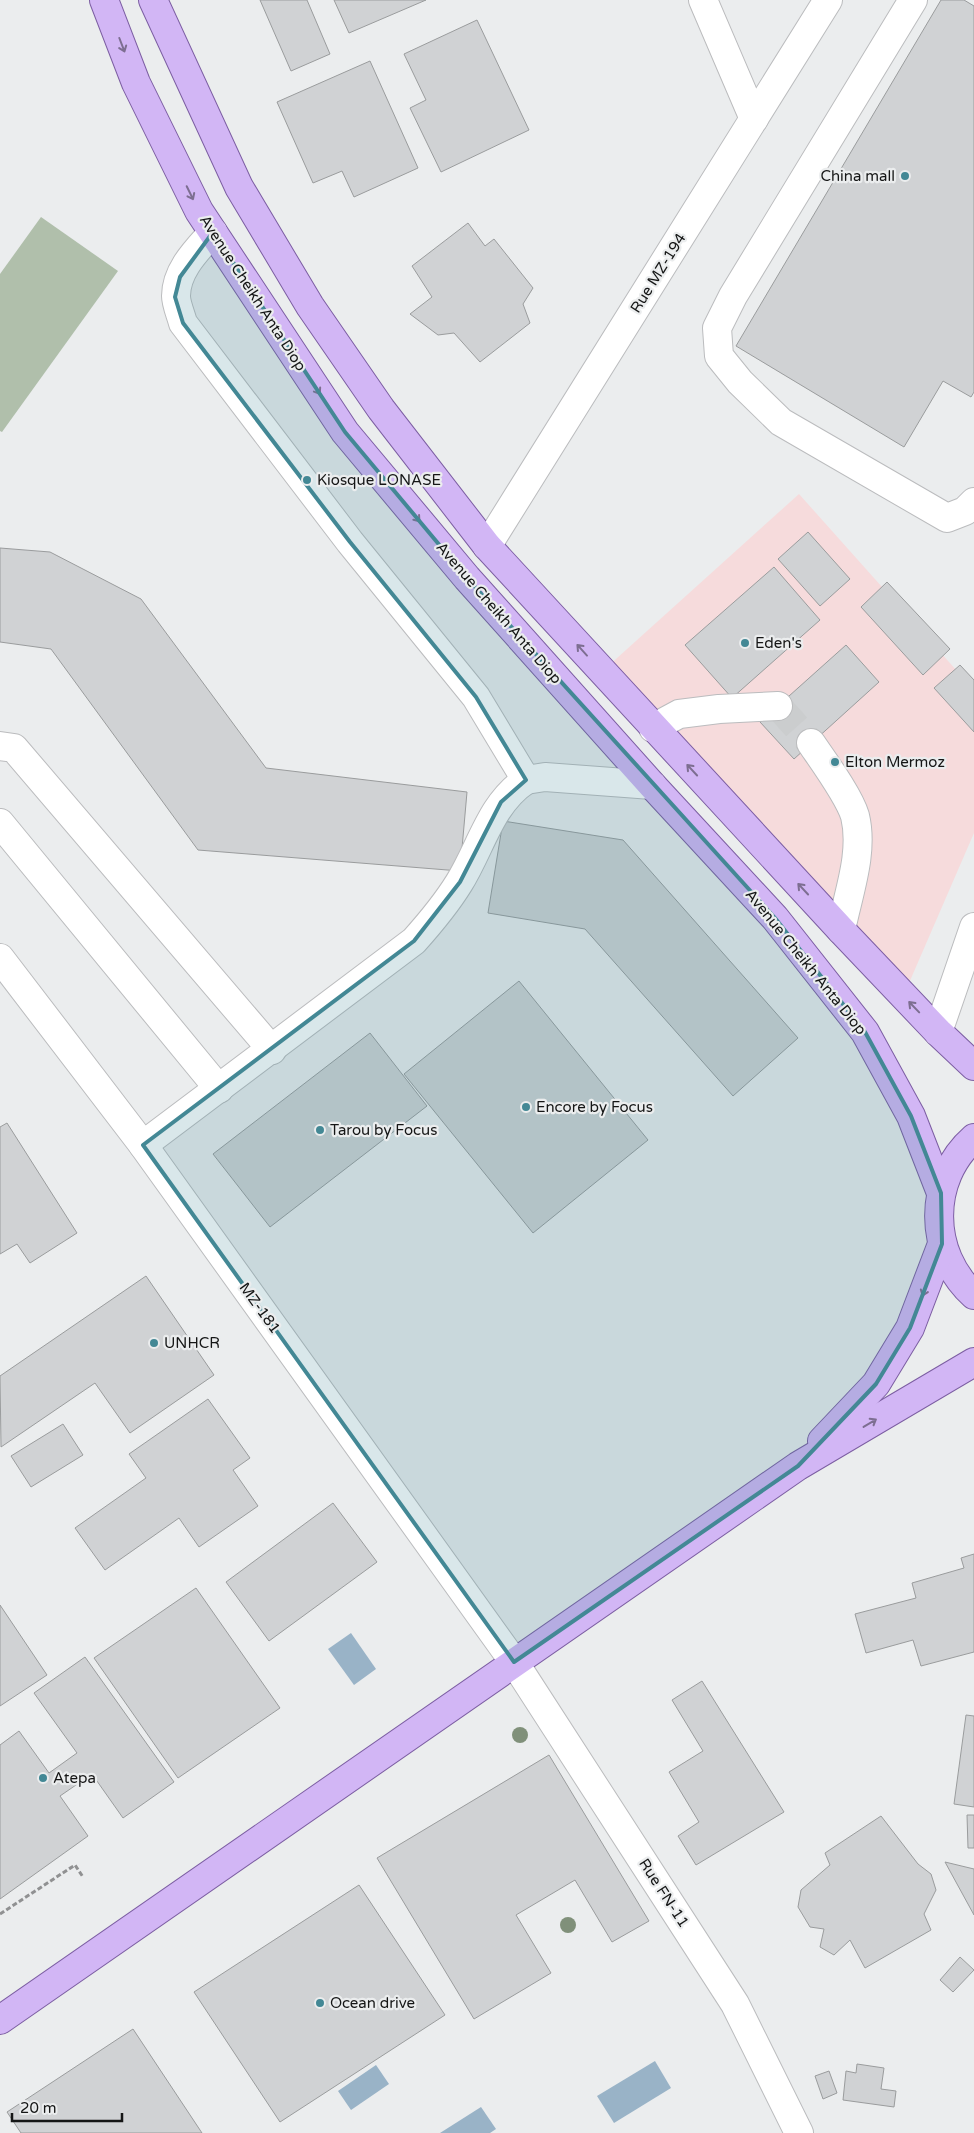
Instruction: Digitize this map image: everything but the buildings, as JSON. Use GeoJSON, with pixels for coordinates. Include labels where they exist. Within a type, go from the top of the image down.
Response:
{"type":"FeatureCollection","features":[{"type":"Feature","properties":{"kind":"main road","name":"Avenue Cheikh Anta Diop"},"geometry":{"type":"LineString","coordinates":[[104,0],[136,83],[199,210],[345,432],[467,578],[652,785],[776,918],[865,1032],[911,1116],[941,1193]]}},
{"type":"Feature","properties":{"kind":"main road"},"geometry":{"type":"LineString","coordinates":[[154,0],[239,187],[310,306],[380,409],[487,546],[841,930],[938,1032],[974,1066]]}},
{"type":"Feature","properties":{"kind":"main road"},"geometry":{"type":"LineString","coordinates":[[974,1138],[966,1145],[950,1168],[941,1193],[939,1218],[942,1244],[951,1267],[966,1288],[974,1295]]}},
{"type":"Feature","properties":{"kind":"main road"},"geometry":{"type":"LineString","coordinates":[[798,1466],[876,1384],[910,1328],[942,1244]]}},
{"type":"Feature","properties":{"kind":"main road"},"geometry":{"type":"LineString","coordinates":[[0,2020],[798,1466],[974,1362]]}},
{"type":"Feature","properties":{"kind":"street"},"geometry":{"type":"LineString","coordinates":[[703,0],[754,119]]}},
{"type":"Feature","properties":{"kind":"street","name":"Rue MZ-194"},"geometry":{"type":"LineString","coordinates":[[487,546],[828,0]]}},
{"type":"Feature","properties":{"kind":"street"},"geometry":{"type":"LineString","coordinates":[[913,0],[733,296],[717,328],[719,356],[740,382],[781,422],[947,518],[966,511],[974,502]]}},
{"type":"Feature","properties":{"kind":"street"},"geometry":{"type":"LineString","coordinates":[[213,232],[190,258],[180,276],[175,297],[184,323],[350,542],[476,697],[526,780]]}},
{"type":"Feature","properties":{"kind":"street"},"geometry":{"type":"LineString","coordinates":[[653,728],[680,714],[719,709],[778,706]]}},
{"type":"Feature","properties":{"kind":"street"},"geometry":{"type":"LineString","coordinates":[[811,743],[838,784],[854,816],[858,852],[841,930]]}},
{"type":"Feature","properties":{"kind":"street"},"geometry":{"type":"LineString","coordinates":[[0,746],[14,748],[272,1050]]}},
{"type":"Feature","properties":{"kind":"street"},"geometry":{"type":"LineString","coordinates":[[143,1145],[272,1050],[414,941],[437,916],[460,882],[501,802],[513,788],[526,780],[545,777],[652,785]]}},
{"type":"Feature","properties":{"kind":"street"},"geometry":{"type":"LineString","coordinates":[[0,823],[219,1089]]}},
{"type":"Feature","properties":{"kind":"street"},"geometry":{"type":"LineString","coordinates":[[938,1032],[966,974],[974,926]]}},
{"type":"Feature","properties":{"kind":"street","name":"MZ-181"},"geometry":{"type":"LineString","coordinates":[[0,958],[143,1145],[514,1662]]}},
{"type":"Feature","properties":{"kind":"street","name":"Rue FN-11"},"geometry":{"type":"LineString","coordinates":[[514,1662],[735,2004],[799,2133]]}},
{"type":"Feature","properties":{"kind":"path"},"geometry":{"type":"LineString","coordinates":[[0,1914],[75,1865],[83,1878]]}},
{"type":"Feature","properties":{"kind":"highlighted area"},"geometry":{"type":"Polygon","coordinates":[[[213,232],[345,432],[467,578],[775,918],[865,1032],[911,1116],[941,1193],[942,1244],[910,1328],[876,1384],[798,1466],[514,1662],[143,1145],[414,941],[460,882],[501,802],[526,780],[476,697],[350,542],[183,323],[175,297],[180,277],[213,232]]]}},
{"type":"Feature","properties":{"kind":"shaded area","name":"Elton Mermoz"},"geometry":{"type":"Polygon","coordinates":[[[799,494],[974,690],[974,833],[909,983],[606,668],[799,494]]]}},
{"type":"Feature","properties":{"kind":"green space"},"geometry":{"type":"Polygon","coordinates":[[[41,217],[118,271],[2,432],[0,431],[0,274],[41,217]]]}},
{"type":"Feature","properties":{"kind":"water"},"geometry":{"type":"Polygon","coordinates":[[[351,1633],[376,1669],[354,1685],[328,1649],[351,1633]]]}},
{"type":"Feature","properties":{"kind":"water"},"geometry":{"type":"Polygon","coordinates":[[[655,2061],[671,2088],[614,2123],[597,2096],[655,2061]]]}},
{"type":"Feature","properties":{"kind":"water"},"geometry":{"type":"Polygon","coordinates":[[[376,2065],[389,2084],[351,2110],[338,2091],[376,2065]]]}},
{"type":"Feature","properties":{"kind":"water"},"geometry":{"type":"Polygon","coordinates":[[[481,2107],[496,2129],[490,2133],[440,2133],[481,2107]]]}},
{"type":"Feature","properties":{"kind":"tunnel"},"geometry":{"type":"LineString","coordinates":[[778,706],[811,743]]}},
{"type":"Feature","properties":{"kind":"place","name":"China mall"},"geometry":{"type":"Point","coordinates":[905,176]}},
{"type":"Feature","properties":{"kind":"place","name":"Kiosque LONASE"},"geometry":{"type":"Point","coordinates":[307,480]}},
{"type":"Feature","properties":{"kind":"place","name":"Eden's"},"geometry":{"type":"Point","coordinates":[745,643]}},
{"type":"Feature","properties":{"kind":"place","name":"Elton Mermoz"},"geometry":{"type":"Point","coordinates":[835,762]}},
{"type":"Feature","properties":{"kind":"place","name":"Encore by Focus"},"geometry":{"type":"Point","coordinates":[526,1107]}},
{"type":"Feature","properties":{"kind":"place","name":"Tarou by Focus"},"geometry":{"type":"Point","coordinates":[320,1130]}},
{"type":"Feature","properties":{"kind":"place","name":"UNHCR"},"geometry":{"type":"Point","coordinates":[154,1343]}},
{"type":"Feature","properties":{"kind":"place","name":"Atepa"},"geometry":{"type":"Point","coordinates":[43,1778]}},
{"type":"Feature","properties":{"kind":"place","name":"Ocean drive"},"geometry":{"type":"Point","coordinates":[320,2003]}}]}
